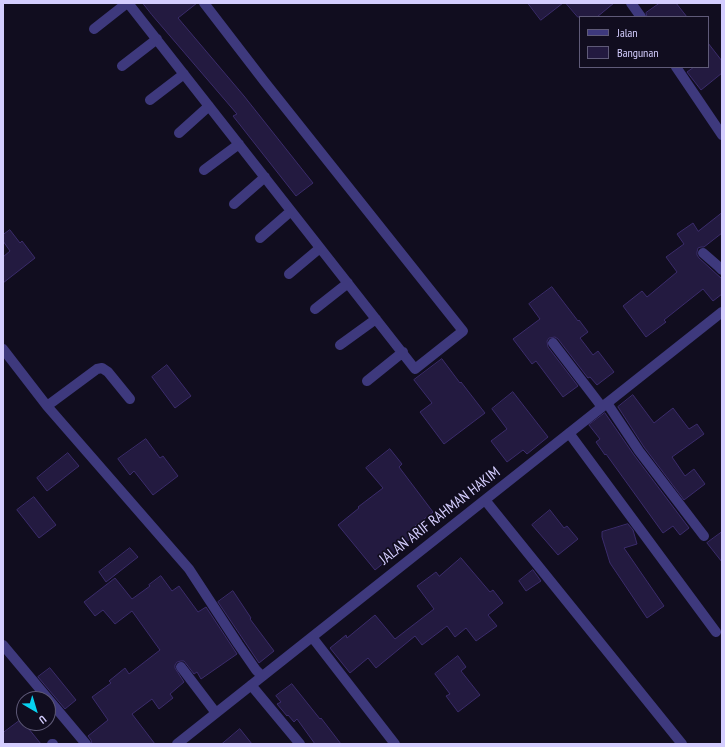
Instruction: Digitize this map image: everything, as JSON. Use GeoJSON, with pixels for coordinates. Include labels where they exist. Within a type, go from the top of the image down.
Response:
{"type":"FeatureCollection","features":[{"type":"Feature","properties":{"kind":"street"},"geometry":{"type":"LineString","coordinates":[[94,29],[128,3],[415,369],[463,331],[264,81],[204,3]]}},
{"type":"Feature","properties":{"kind":"street"},"geometry":{"type":"LineString","coordinates":[[631,3],[640,16]]}},
{"type":"Feature","properties":{"kind":"street"},"geometry":{"type":"LineString","coordinates":[[122,66],[157,39]]}},
{"type":"Feature","properties":{"kind":"street"},"geometry":{"type":"LineString","coordinates":[[677,68],[722,135]]}},
{"type":"Feature","properties":{"kind":"street"},"geometry":{"type":"LineString","coordinates":[[150,100],[184,74]]}},
{"type":"Feature","properties":{"kind":"street"},"geometry":{"type":"LineString","coordinates":[[179,134],[209,106]]}},
{"type":"Feature","properties":{"kind":"street"},"geometry":{"type":"LineString","coordinates":[[204,170],[238,144]]}},
{"type":"Feature","properties":{"kind":"street"},"geometry":{"type":"LineString","coordinates":[[234,204],[265,177]]}},
{"type":"Feature","properties":{"kind":"street"},"geometry":{"type":"LineString","coordinates":[[260,238],[291,211]]}},
{"type":"Feature","properties":{"kind":"street"},"geometry":{"type":"LineString","coordinates":[[289,274],[320,248]]}},
{"type":"Feature","properties":{"kind":"street"},"geometry":{"type":"LineString","coordinates":[[703,253],[722,270]]}},
{"type":"Feature","properties":{"kind":"street"},"geometry":{"type":"LineString","coordinates":[[315,309],[348,283]]}},
{"type":"Feature","properties":{"kind":"street","name":"JALAN ARIF RAHMAN HAKIM"},"geometry":{"type":"LineString","coordinates":[[177,744],[722,312]]}},
{"type":"Feature","properties":{"kind":"street"},"geometry":{"type":"LineString","coordinates":[[340,345],[376,318]]}},
{"type":"Feature","properties":{"kind":"street"},"geometry":{"type":"LineString","coordinates":[[553,343],[605,405],[704,536]]}},
{"type":"Feature","properties":{"kind":"street"},"geometry":{"type":"LineString","coordinates":[[3,349],[47,406],[189,569],[238,644],[262,676]]}},
{"type":"Feature","properties":{"kind":"street"},"geometry":{"type":"LineString","coordinates":[[366,382],[402,352]]}},
{"type":"Feature","properties":{"kind":"street"},"geometry":{"type":"LineString","coordinates":[[47,406],[96,369],[102,368],[108,372],[130,399]]}},
{"type":"Feature","properties":{"kind":"street"},"geometry":{"type":"LineString","coordinates":[[569,433],[716,632]]}},
{"type":"Feature","properties":{"kind":"street"},"geometry":{"type":"LineString","coordinates":[[485,500],[682,744]]}},
{"type":"Feature","properties":{"kind":"street"},"geometry":{"type":"LineString","coordinates":[[312,637],[395,744]]}},
{"type":"Feature","properties":{"kind":"street"},"geometry":{"type":"LineString","coordinates":[[3,645],[86,744]]}},
{"type":"Feature","properties":{"kind":"street"},"geometry":{"type":"LineString","coordinates":[[181,667],[216,713]]}},
{"type":"Feature","properties":{"kind":"street"},"geometry":{"type":"LineString","coordinates":[[251,685],[300,744]]}},
{"type":"Feature","properties":{"kind":"building"},"geometry":{"type":"Polygon","coordinates":[[[143,3],[197,3],[178,18],[244,96],[313,183],[296,196],[233,116],[237,114],[143,3]]]}},
{"type":"Feature","properties":{"kind":"building"},"geometry":{"type":"Polygon","coordinates":[[[528,3],[563,3],[541,20],[528,3]]]}},
{"type":"Feature","properties":{"kind":"building"},"geometry":{"type":"Polygon","coordinates":[[[566,3],[614,3],[598,16],[578,17],[566,3]]]}},
{"type":"Feature","properties":{"kind":"building"},"geometry":{"type":"Polygon","coordinates":[[[660,3],[676,3],[686,16],[647,16],[646,13],[660,3]]]}},
{"type":"Feature","properties":{"kind":"building"},"geometry":{"type":"Polygon","coordinates":[[[709,44],[722,61],[722,73],[701,90],[687,72],[693,68],[709,68],[709,44]]]}},
{"type":"Feature","properties":{"kind":"building"},"geometry":{"type":"Polygon","coordinates":[[[722,213],[722,233],[704,247],[698,248],[697,255],[722,279],[722,294],[713,301],[703,289],[664,320],[666,322],[646,337],[623,306],[642,291],[647,297],[677,272],[666,257],[684,244],[677,234],[693,223],[698,231],[722,213]]]}},
{"type":"Feature","properties":{"kind":"building"},"geometry":{"type":"Polygon","coordinates":[[[10,230],[20,243],[22,241],[35,258],[3,283],[3,257],[10,251],[3,241],[3,235],[10,230]]]}},
{"type":"Feature","properties":{"kind":"building"},"geometry":{"type":"Polygon","coordinates":[[[552,287],[588,332],[580,338],[593,355],[598,351],[614,372],[597,385],[590,377],[588,378],[558,339],[555,337],[549,338],[547,341],[548,347],[578,386],[563,397],[536,361],[532,364],[513,339],[540,319],[529,304],[552,287]]]}},
{"type":"Feature","properties":{"kind":"building"},"geometry":{"type":"Polygon","coordinates":[[[442,359],[485,413],[444,444],[420,412],[432,403],[414,380],[442,359]]]}},
{"type":"Feature","properties":{"kind":"building"},"geometry":{"type":"Polygon","coordinates":[[[167,365],[191,396],[175,408],[152,377],[167,365]]]}},
{"type":"Feature","properties":{"kind":"building"},"geometry":{"type":"Polygon","coordinates":[[[513,392],[548,437],[527,454],[523,450],[507,462],[491,441],[507,429],[492,409],[513,392]]]}},
{"type":"Feature","properties":{"kind":"building"},"geometry":{"type":"Polygon","coordinates":[[[633,395],[654,423],[673,408],[689,429],[697,424],[704,434],[672,457],[685,476],[694,469],[705,484],[684,500],[644,447],[618,407],[633,395]]]}},
{"type":"Feature","properties":{"kind":"building"},"geometry":{"type":"Polygon","coordinates":[[[605,413],[634,455],[689,528],[680,535],[673,526],[663,533],[596,442],[600,439],[589,425],[605,413]]]}},
{"type":"Feature","properties":{"kind":"building"},"geometry":{"type":"Polygon","coordinates":[[[146,439],[160,458],[163,456],[178,476],[153,495],[134,471],[130,475],[118,459],[146,439]]]}},
{"type":"Feature","properties":{"kind":"building"},"geometry":{"type":"Polygon","coordinates":[[[390,449],[402,464],[399,467],[433,512],[415,526],[419,532],[405,543],[407,544],[375,570],[338,525],[359,508],[358,507],[383,488],[366,468],[390,449]]]}},
{"type":"Feature","properties":{"kind":"building"},"geometry":{"type":"Polygon","coordinates":[[[68,453],[79,466],[47,491],[37,478],[68,453]]]}},
{"type":"Feature","properties":{"kind":"building"},"geometry":{"type":"Polygon","coordinates":[[[34,497],[56,525],[39,538],[17,510],[34,497]]]}},
{"type":"Feature","properties":{"kind":"building"},"geometry":{"type":"Polygon","coordinates":[[[550,510],[564,528],[567,526],[578,539],[558,555],[532,525],[550,510]]]}},
{"type":"Feature","properties":{"kind":"building"},"geometry":{"type":"Polygon","coordinates":[[[628,524],[633,530],[637,544],[624,548],[664,606],[647,618],[610,563],[602,537],[602,532],[628,524]]]}},
{"type":"Feature","properties":{"kind":"building"},"geometry":{"type":"Polygon","coordinates":[[[722,532],[722,562],[707,543],[722,532]]]}},
{"type":"Feature","properties":{"kind":"building"},"geometry":{"type":"Polygon","coordinates":[[[130,548],[138,557],[106,582],[99,572],[130,548]]]}},
{"type":"Feature","properties":{"kind":"building"},"geometry":{"type":"Polygon","coordinates":[[[461,558],[490,592],[493,590],[503,603],[488,615],[497,626],[476,641],[466,628],[455,637],[447,626],[422,645],[415,636],[376,668],[368,658],[350,673],[330,648],[346,635],[347,638],[375,615],[395,639],[434,609],[417,586],[436,572],[439,576],[461,558]]]}},
{"type":"Feature","properties":{"kind":"building"},"geometry":{"type":"Polygon","coordinates":[[[533,570],[541,581],[526,591],[519,581],[533,570]]]}},
{"type":"Feature","properties":{"kind":"building"},"geometry":{"type":"Polygon","coordinates":[[[161,576],[172,591],[179,586],[198,612],[206,607],[237,654],[201,679],[197,672],[194,674],[184,661],[177,662],[175,668],[184,682],[170,694],[173,698],[159,709],[152,699],[132,714],[155,744],[92,744],[88,736],[108,720],[92,697],[111,683],[109,681],[125,668],[129,674],[160,650],[132,611],[115,624],[103,610],[95,616],[84,602],[115,578],[132,599],[161,576]]]}},
{"type":"Feature","properties":{"kind":"building"},"geometry":{"type":"Polygon","coordinates":[[[233,591],[251,618],[250,619],[274,651],[259,663],[218,602],[233,591]]]}},
{"type":"Feature","properties":{"kind":"building"},"geometry":{"type":"Polygon","coordinates":[[[458,656],[466,667],[461,671],[480,695],[458,712],[446,696],[450,694],[435,674],[458,656]]]}},
{"type":"Feature","properties":{"kind":"building"},"geometry":{"type":"Polygon","coordinates":[[[50,668],[76,700],[65,709],[56,698],[56,691],[50,691],[38,677],[50,668]]]}},
{"type":"Feature","properties":{"kind":"building"},"geometry":{"type":"Polygon","coordinates":[[[292,684],[341,744],[315,744],[297,719],[294,722],[277,704],[281,702],[276,696],[292,684]]]}},
{"type":"Feature","properties":{"kind":"building"},"geometry":{"type":"Polygon","coordinates":[[[16,723],[16,731],[30,731],[41,744],[3,744],[3,733],[16,723]]]}},
{"type":"Feature","properties":{"kind":"building"},"geometry":{"type":"Polygon","coordinates":[[[240,729],[252,744],[222,744],[240,729]]]}}]}
